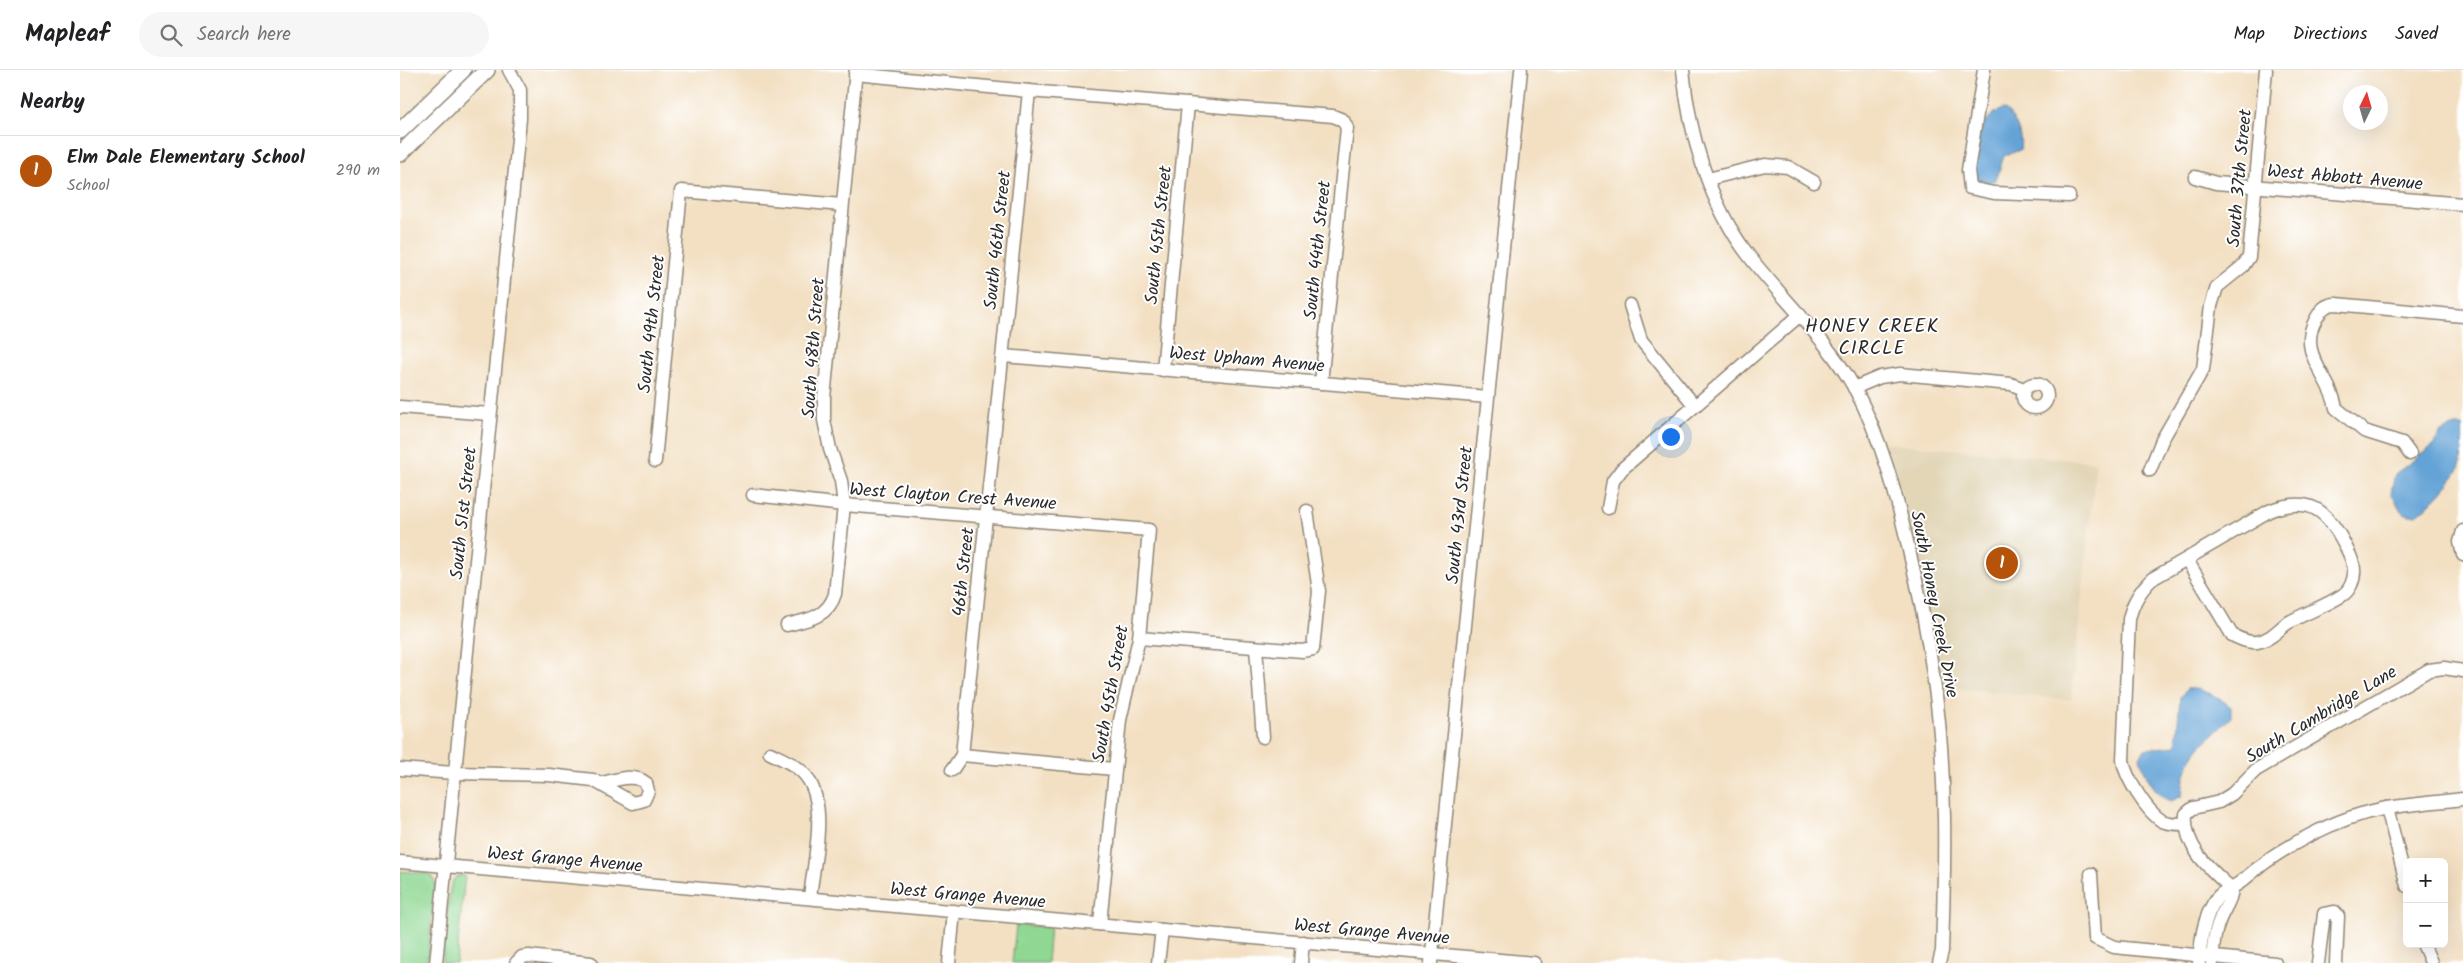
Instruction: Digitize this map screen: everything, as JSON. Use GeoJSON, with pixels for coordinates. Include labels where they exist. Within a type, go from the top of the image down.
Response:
{"type":"FeatureCollection","features":[{"type":"Feature","properties":{"kind":"main road"},"geometry":{"type":"LineString","coordinates":[[400,131],[463,70]]}},
{"type":"Feature","properties":{"kind":"main road"},"geometry":{"type":"LineString","coordinates":[[400,154],[487,70]]}},
{"type":"Feature","properties":{"kind":"street","name":"South 51st Street"},"geometry":{"type":"LineString","coordinates":[[436,963],[521,104],[518,84],[509,70]]}},
{"type":"Feature","properties":{"kind":"street","name":"South 43rd Street"},"geometry":{"type":"LineString","coordinates":[[1432,958],[1521,70]]}},
{"type":"Feature","properties":{"kind":"street","name":"South Honey Creek Drive"},"geometry":{"type":"LineString","coordinates":[[1683,70],[1690,124],[1708,179],[1720,208],[1748,254],[1800,315],[1854,388],[1873,428],[1899,506],[1917,583],[1935,682],[1942,772],[1945,861],[1942,951],[1939,963]]}},
{"type":"Feature","properties":{"kind":"street"},"geometry":{"type":"LineString","coordinates":[[1984,70],[1968,170],[1970,188],[1994,193],[2070,196]]}},
{"type":"Feature","properties":{"kind":"street","name":"South 37th Street"},"geometry":{"type":"LineString","coordinates":[[2150,470],[2162,440],[2204,369],[2211,306],[2217,287],[2243,266],[2249,257],[2266,70]]}},
{"type":"Feature","properties":{"kind":"street"},"geometry":{"type":"LineString","coordinates":[[856,72],[1029,91],[1188,104]]}},
{"type":"Feature","properties":{"kind":"street","name":"South 48th Street"},"geometry":{"type":"LineString","coordinates":[[787,625],[817,618],[832,604],[836,594],[844,505],[841,481],[830,449],[824,420],[824,398],[856,72]]}},
{"type":"Feature","properties":{"kind":"street","name":"South 46th Street"},"geometry":{"type":"LineString","coordinates":[[999,392],[1029,91]]}},
{"type":"Feature","properties":{"kind":"street","name":"South 44th Street"},"geometry":{"type":"LineString","coordinates":[[1188,104],[1333,116],[1343,120],[1347,128],[1322,383]]}},
{"type":"Feature","properties":{"kind":"street","name":"South 45th Street"},"geometry":{"type":"LineString","coordinates":[[1163,370],[1188,104]]}},
{"type":"Feature","properties":{"kind":"street"},"geometry":{"type":"LineString","coordinates":[[1708,179],[1765,165],[1788,166],[1814,182]]}},
{"type":"Feature","properties":{"kind":"street","name":"West Abbott Avenue"},"geometry":{"type":"LineString","coordinates":[[2195,177],[2216,183],[2463,204]]}},
{"type":"Feature","properties":{"kind":"street","name":"South 49th Street"},"geometry":{"type":"LineString","coordinates":[[655,461],[681,191],[842,205]]}},
{"type":"Feature","properties":{"kind":"street"},"geometry":{"type":"LineString","coordinates":[[2410,454],[2402,443],[2364,431],[2336,408],[2334,396],[2314,363],[2310,350],[2313,324],[2321,310],[2328,304],[2463,316]]}},
{"type":"Feature","properties":{"kind":"street"},"geometry":{"type":"LineString","coordinates":[[1630,305],[1641,340],[1695,406]]}},
{"type":"Feature","properties":{"kind":"street"},"geometry":{"type":"LineString","coordinates":[[1608,508],[1614,481],[1622,469],[1800,315]]}},
{"type":"Feature","properties":{"kind":"street","name":"West Upham Avenue"},"geometry":{"type":"LineString","coordinates":[[1003,356],[1488,397]]}},
{"type":"Feature","properties":{"kind":"street"},"geometry":{"type":"LineString","coordinates":[[1854,388],[1880,377],[1900,374],[2010,384],[2024,389]]}},
{"type":"Feature","properties":{"kind":"street","name":"46th Street"},"geometry":{"type":"LineString","coordinates":[[962,755],[999,392]]}},
{"type":"Feature","properties":{"kind":"street"},"geometry":{"type":"LineString","coordinates":[[400,407],[490,414]]}},
{"type":"Feature","properties":{"kind":"street","name":"West Clayton Crest Avenue"},"geometry":{"type":"LineString","coordinates":[[753,495],[844,505],[986,515],[1150,530]]}},
{"type":"Feature","properties":{"kind":"street"},"geometry":{"type":"LineString","coordinates":[[2187,560],[2232,634],[2244,641],[2256,642],[2267,639],[2286,625],[2343,595],[2351,586],[2355,574],[2353,562],[2336,528],[2327,516],[2314,508],[2301,504],[2286,504],[2269,511],[2152,579],[2140,591],[2132,605],[2129,619],[2122,760],[2124,772],[2146,804],[2162,821],[2185,824],[2188,837],[2196,852],[2232,889]]}},
{"type":"Feature","properties":{"kind":"street"},"geometry":{"type":"LineString","coordinates":[[1139,638],[1302,652],[1313,649],[1319,591],[1307,511]]}},
{"type":"Feature","properties":{"kind":"street","name":"South 45th Street"},"geometry":{"type":"LineString","coordinates":[[1100,924],[1120,720],[1139,638],[1150,530]]}},
{"type":"Feature","properties":{"kind":"street"},"geometry":{"type":"LineString","coordinates":[[2463,531],[2460,542],[2463,555]]}},
{"type":"Feature","properties":{"kind":"street"},"geometry":{"type":"LineString","coordinates":[[1256,648],[1262,738]]}},
{"type":"Feature","properties":{"kind":"street","name":"South Cambridge Lane"},"geometry":{"type":"LineString","coordinates":[[2185,824],[2186,814],[2193,808],[2219,802],[2232,794],[2256,770],[2429,670],[2444,668],[2463,671]]}},
{"type":"Feature","properties":{"kind":"street"},"geometry":{"type":"LineString","coordinates":[[770,753],[796,766],[808,779],[818,808],[810,898]]}},
{"type":"Feature","properties":{"kind":"street"},"geometry":{"type":"LineString","coordinates":[[952,770],[962,755],[1114,769]]}},
{"type":"Feature","properties":{"kind":"street"},"geometry":{"type":"LineString","coordinates":[[400,769],[454,773],[549,775],[593,780],[602,783]]}},
{"type":"Feature","properties":{"kind":"street"},"geometry":{"type":"LineString","coordinates":[[2206,960],[2220,917],[2231,900],[2232,889],[2255,870],[2325,829],[2354,816],[2387,808],[2463,799]]}},
{"type":"Feature","properties":{"kind":"street"},"geometry":{"type":"LineString","coordinates":[[2387,808],[2403,870]]}},
{"type":"Feature","properties":{"kind":"street","name":"West Grange Avenue"},"geometry":{"type":"LineString","coordinates":[[400,862],[1303,942],[1432,958],[1534,963]]}},
{"type":"Feature","properties":{"kind":"street"},"geometry":{"type":"LineString","coordinates":[[2091,874],[2095,938],[2114,948],[2206,960],[2275,963]]}},
{"type":"Feature","properties":{"kind":"street"},"geometry":{"type":"LineString","coordinates":[[949,963],[954,911]]}},
{"type":"Feature","properties":{"kind":"street"},"geometry":{"type":"LineString","coordinates":[[2318,963],[2322,922],[2324,914],[2329,912],[2335,912],[2338,916],[2336,963]]}},
{"type":"Feature","properties":{"kind":"street"},"geometry":{"type":"LineString","coordinates":[[1158,963],[1162,930]]}},
{"type":"Feature","properties":{"kind":"street"},"geometry":{"type":"LineString","coordinates":[[1301,963],[1303,942]]}},
{"type":"Feature","properties":{"kind":"street"},"geometry":{"type":"LineString","coordinates":[[2425,948],[2431,963]]}},
{"type":"Feature","properties":{"kind":"street"},"geometry":{"type":"LineString","coordinates":[[516,963],[522,957],[530,956],[591,963]]}},
{"type":"Feature","properties":{"kind":"shaded area"},"geometry":{"type":"Polygon","coordinates":[[[1884,443],[2096,462],[2071,700],[1954,688],[1940,690],[1925,596],[1903,494],[1884,443]]]}},
{"type":"Feature","properties":{"kind":"green space"},"geometry":{"type":"Polygon","coordinates":[[[400,871],[428,874],[433,877],[435,884],[427,963],[400,963],[400,871]]]}},
{"type":"Feature","properties":{"kind":"green space"},"geometry":{"type":"Polygon","coordinates":[[[458,876],[465,876],[456,963],[442,963],[450,889],[453,880],[458,876]]]}},
{"type":"Feature","properties":{"kind":"green space"},"geometry":{"type":"Polygon","coordinates":[[[1016,925],[1050,927],[1047,963],[1012,963],[1016,925]]]}},
{"type":"Feature","properties":{"kind":"water"},"geometry":{"type":"Polygon","coordinates":[[[2003,109],[2011,116],[2017,127],[2021,145],[2020,150],[2004,156],[1996,180],[1981,184],[1974,177],[1978,137],[1987,120],[2003,109]]]}},
{"type":"Feature","properties":{"kind":"water"},"geometry":{"type":"Polygon","coordinates":[[[2455,426],[2462,426],[2463,437],[2459,469],[2452,480],[2420,513],[2412,515],[2401,511],[2391,493],[2395,474],[2434,445],[2441,432],[2455,426]]]}},
{"type":"Feature","properties":{"kind":"water"},"geometry":{"type":"Polygon","coordinates":[[[2187,689],[2204,691],[2222,700],[2231,707],[2231,717],[2197,750],[2187,768],[2182,796],[2171,801],[2165,799],[2155,789],[2144,770],[2140,757],[2145,749],[2176,746],[2180,697],[2187,689]]]}},
{"type":"Feature","properties":{"kind":"place","name":"Elm Dale Elementary School"},"geometry":{"type":"Point","coordinates":[2002,563]}},
{"type":"Feature","properties":{"kind":"district","name":"HONEY CREEK CIRCLE"},"geometry":{"type":"Point","coordinates":[1872,336]}}]}
